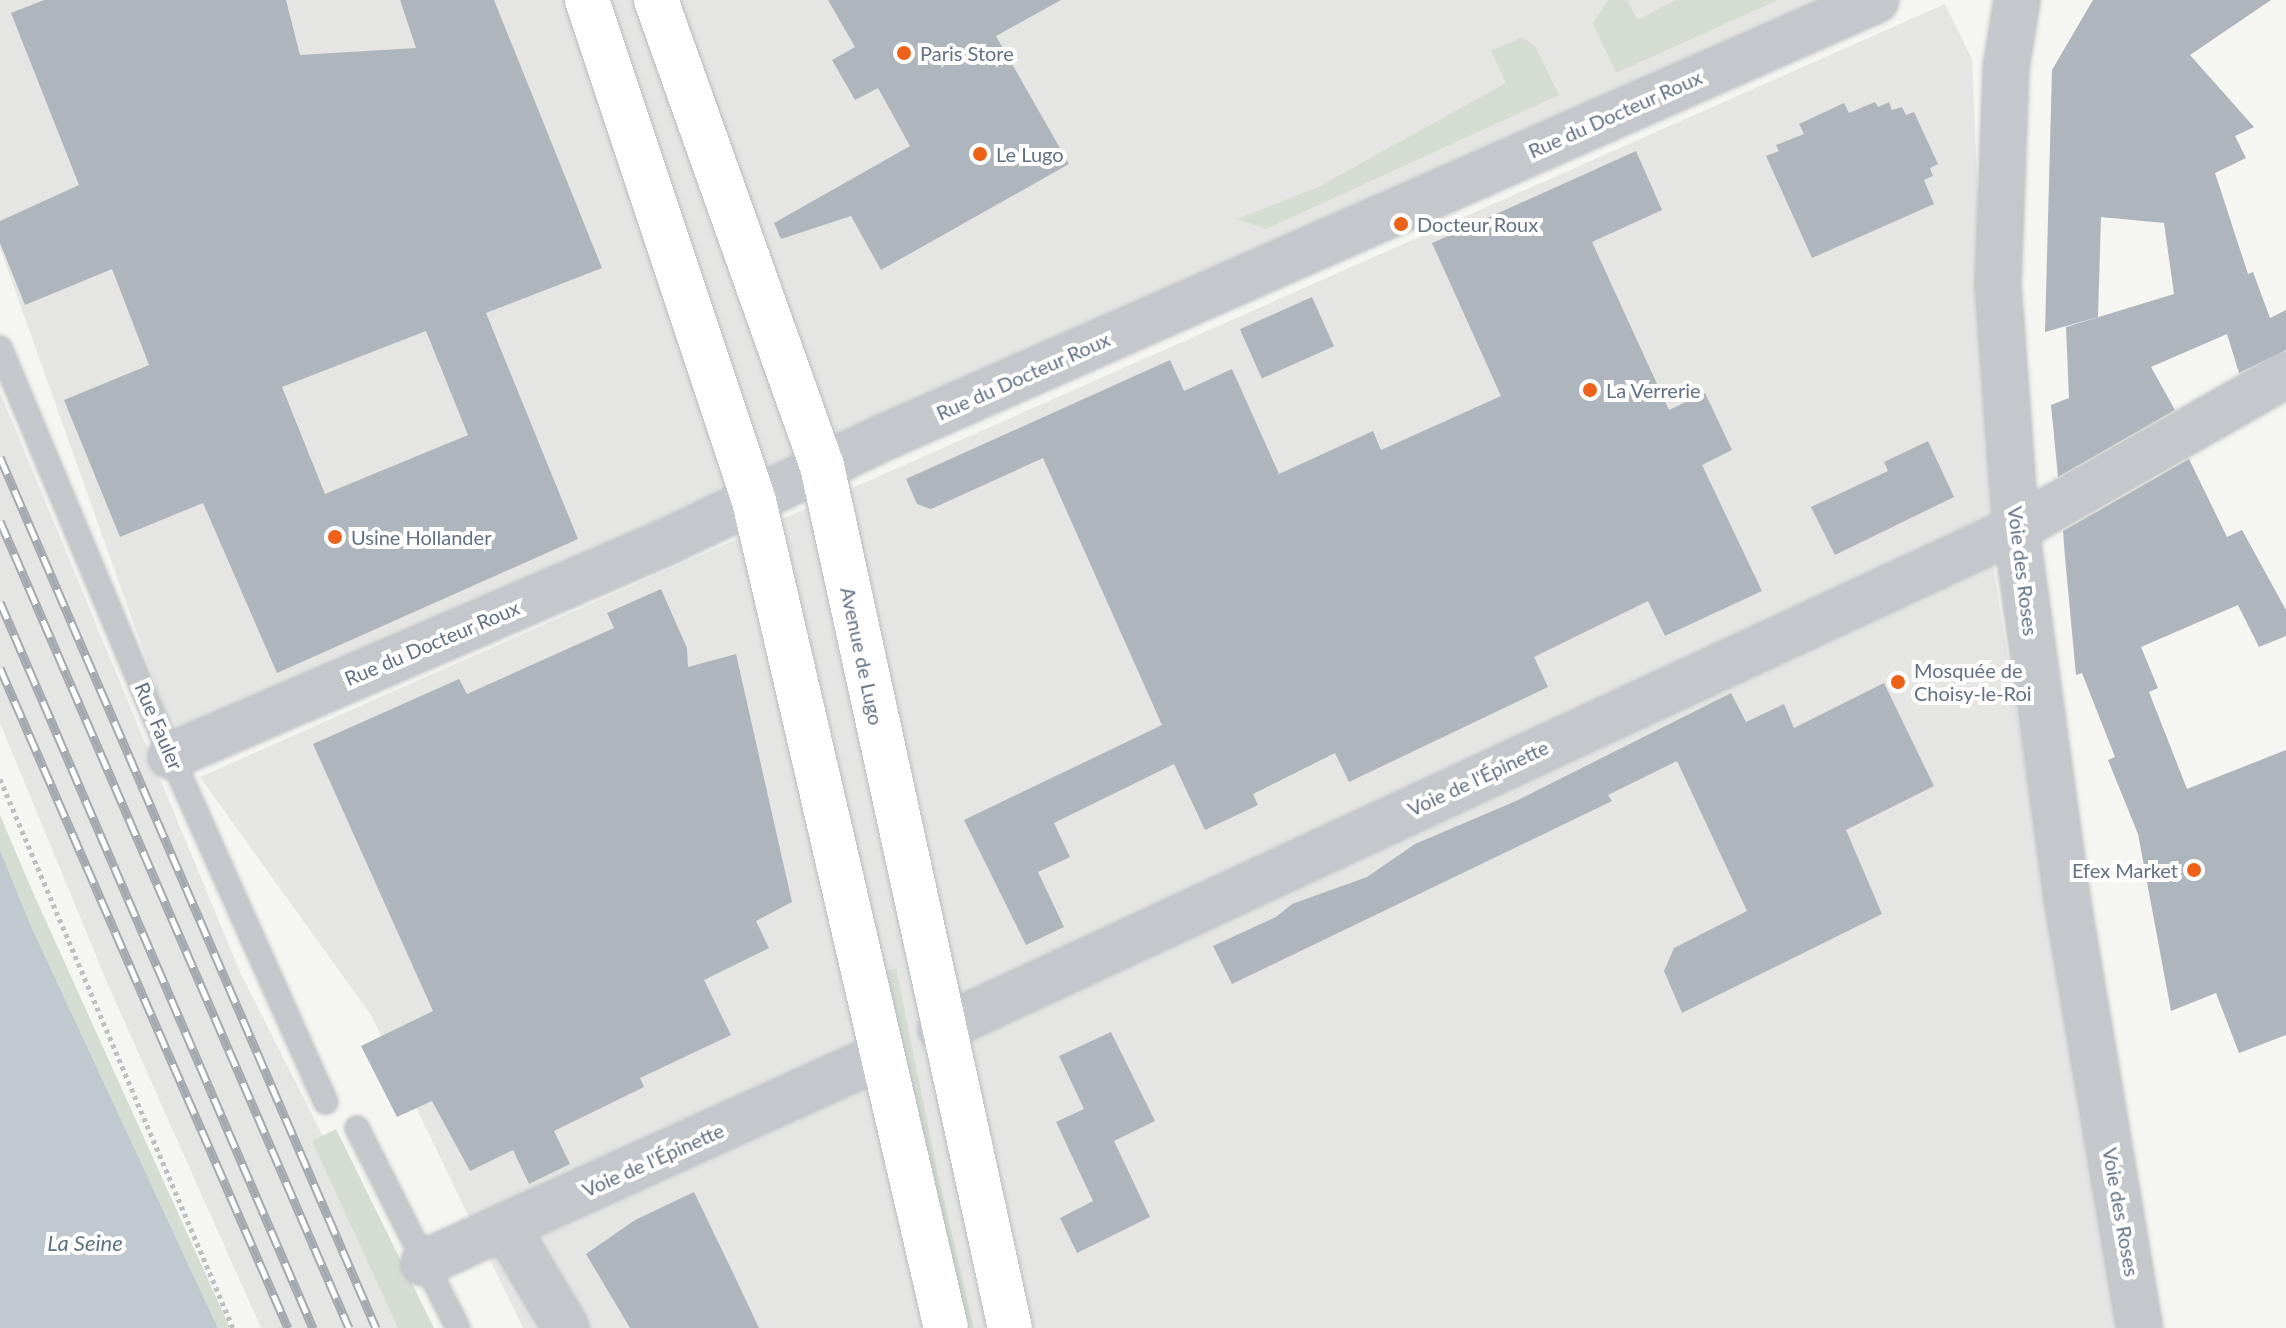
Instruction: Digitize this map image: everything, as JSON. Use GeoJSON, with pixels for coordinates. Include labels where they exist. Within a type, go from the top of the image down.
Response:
{"type":"FeatureCollection","features":[{"type":"Feature","properties":{"kind":"main road"},"geometry":{"type":"LineString","coordinates":[[587,0],[754,501],[946,1328]]}},
{"type":"Feature","properties":{"kind":"main road","name":"Avenue de Lugo"},"geometry":{"type":"LineString","coordinates":[[656,0],[822,466],[941,1029],[1010,1328]]}},
{"type":"Feature","properties":{"kind":"street","name":"Rue du Docteur Roux"},"geometry":{"type":"LineString","coordinates":[[171,756],[754,501],[822,466],[1876,0]]}},
{"type":"Feature","properties":{"kind":"street","name":"Voie des Roses"},"geometry":{"type":"LineString","coordinates":[[2017,0],[2006,68],[1998,284],[2016,529],[2067,898],[2140,1328]]}},
{"type":"Feature","properties":{"kind":"street","name":"Voie de l'Épinette"},"geometry":{"type":"LineString","coordinates":[[941,1029],[2016,529],[2286,375]]}},
{"type":"Feature","properties":{"kind":"street","name":"Voie de l'Épinette"},"geometry":{"type":"LineString","coordinates":[[424,1263],[881,1056]]}},
{"type":"Feature","properties":{"kind":"street"},"geometry":{"type":"LineString","coordinates":[[506,1227],[566,1328]]}},
{"type":"Feature","properties":{"kind":"lane","name":"Rue Fauler"},"geometry":{"type":"LineString","coordinates":[[0,348],[171,756],[326,1102]]}},
{"type":"Feature","properties":{"kind":"lane"},"geometry":{"type":"LineString","coordinates":[[357,1128],[458,1328]]}},
{"type":"Feature","properties":{"kind":"path"},"geometry":{"type":"LineString","coordinates":[[0,779],[233,1328]]}},
{"type":"Feature","properties":{"kind":"shaded area"},"geometry":{"type":"Polygon","coordinates":[[[0,0],[1823,0],[174,737],[0,248],[0,0]]]}},
{"type":"Feature","properties":{"kind":"shaded area"},"geometry":{"type":"Polygon","coordinates":[[[1608,0],[1627,0],[1638,20],[1675,0],[1778,0],[1616,73],[1593,23],[1608,0]]]}},
{"type":"Feature","properties":{"kind":"shaded area"},"geometry":{"type":"Polygon","coordinates":[[[1945,4],[1972,59],[1994,571],[2088,1159],[2136,1328],[523,1328],[371,1015],[200,777],[1945,4]]]}},
{"type":"Feature","properties":{"kind":"shaded area"},"geometry":{"type":"Polygon","coordinates":[[[1522,37],[1535,46],[1559,95],[1266,229],[1237,219],[1318,187],[1506,83],[1491,51],[1522,37]]]}},
{"type":"Feature","properties":{"kind":"shaded area"},"geometry":{"type":"Polygon","coordinates":[[[0,392],[240,972],[420,1328],[261,1328],[109,987],[0,723],[0,392]]]}},
{"type":"Feature","properties":{"kind":"shaded area"},"geometry":{"type":"Polygon","coordinates":[[[0,815],[230,1328],[218,1328],[31,926],[0,850],[0,815]]]}},
{"type":"Feature","properties":{"kind":"shaded area"},"geometry":{"type":"Polygon","coordinates":[[[896,968],[937,1170],[974,1328],[957,1328],[877,973],[896,968]]]}},
{"type":"Feature","properties":{"kind":"shaded area"},"geometry":{"type":"Polygon","coordinates":[[[336,1129],[434,1328],[398,1328],[312,1141],[336,1129]]]}},
{"type":"Feature","properties":{"kind":"water","name":"La Seine"},"geometry":{"type":"Polygon","coordinates":[[[0,850],[31,926],[218,1328],[0,1328],[0,850]]]}},
{"type":"Feature","properties":{"kind":"building"},"geometry":{"type":"Polygon","coordinates":[[[44,0],[286,0],[300,55],[416,48],[400,0],[494,0],[602,268],[486,313],[578,539],[277,673],[203,503],[120,537],[64,400],[149,365],[112,269],[25,305],[0,243],[0,221],[79,185],[11,13],[44,0]],[[426,331],[282,387],[325,494],[468,435],[426,331]]]}},
{"type":"Feature","properties":{"kind":"building","name":"Le Lugo"},"geometry":{"type":"Polygon","coordinates":[[[828,0],[1061,0],[996,36],[1069,164],[881,270],[851,216],[781,239],[774,223],[910,146],[878,88],[855,100],[832,60],[855,47],[828,0]]]}},
{"type":"Feature","properties":{"kind":"building"},"geometry":{"type":"Polygon","coordinates":[[[2093,0],[2271,0],[2190,55],[2254,127],[2235,136],[2246,158],[2215,173],[2248,274],[2253,272],[2270,318],[2286,310],[2286,350],[2239,373],[2227,334],[2151,367],[2175,410],[2058,477],[2051,405],[2069,398],[2066,327],[2174,294],[2164,223],[2101,217],[2098,317],[2045,332],[2052,70],[2093,0]]]}},
{"type":"Feature","properties":{"kind":"building"},"geometry":{"type":"Polygon","coordinates":[[[1875,102],[1878,107],[1889,102],[1892,110],[1902,107],[1906,115],[1914,112],[1938,164],[1930,168],[1933,176],[1924,180],[1934,204],[1812,258],[1766,156],[1779,151],[1776,145],[1804,134],[1799,124],[1844,103],[1849,113],[1875,102]]]}},
{"type":"Feature","properties":{"kind":"building"},"geometry":{"type":"Polygon","coordinates":[[[1636,151],[1662,210],[1592,242],[1669,410],[1705,393],[1732,450],[1702,465],[1762,591],[1665,636],[1648,601],[1534,657],[1548,687],[1349,782],[1335,753],[1253,794],[1258,805],[1205,830],[1174,764],[1054,823],[1070,857],[1038,872],[1064,927],[1026,945],[964,820],[1162,725],[1043,458],[931,509],[917,504],[906,479],[1170,360],[1184,391],[1232,369],[1279,474],[1373,431],[1381,450],[1501,396],[1432,243],[1636,151]]]}},
{"type":"Feature","properties":{"kind":"building"},"geometry":{"type":"Polygon","coordinates":[[[1312,297],[1334,346],[1262,378],[1240,329],[1312,297]]]}},
{"type":"Feature","properties":{"kind":"building"},"geometry":{"type":"Polygon","coordinates":[[[1928,441],[1954,497],[1835,555],[1811,507],[1888,471],[1884,462],[1928,441]]]}},
{"type":"Feature","properties":{"kind":"building"},"geometry":{"type":"Polygon","coordinates":[[[2189,459],[2227,537],[2242,530],[2286,610],[2286,636],[2259,647],[2238,605],[2141,647],[2158,688],[2149,692],[2187,789],[2286,750],[2286,1035],[2239,1053],[2216,993],[2171,1011],[2138,834],[2108,760],[2115,757],[2082,673],[2076,675],[2065,557],[2063,531],[2189,459]]]}},
{"type":"Feature","properties":{"kind":"building"},"geometry":{"type":"Polygon","coordinates":[[[661,589],[687,648],[688,667],[736,654],[792,902],[756,921],[769,948],[704,980],[731,1035],[640,1078],[644,1087],[554,1131],[570,1164],[529,1184],[513,1150],[470,1171],[432,1101],[397,1117],[361,1046],[433,1011],[313,744],[459,679],[467,694],[614,628],[607,613],[661,589]]]}},
{"type":"Feature","properties":{"kind":"building"},"geometry":{"type":"Polygon","coordinates":[[[1884,683],[1934,786],[1846,830],[1882,914],[1682,1013],[1664,971],[1674,948],[1747,911],[1677,761],[1608,795],[1612,801],[1232,984],[1213,946],[1276,917],[1292,904],[1367,877],[1415,844],[1516,801],[1731,693],[1746,722],[1784,704],[1794,728],[1884,683]]]}},
{"type":"Feature","properties":{"kind":"building"},"geometry":{"type":"Polygon","coordinates":[[[1111,1032],[1155,1121],[1114,1141],[1150,1217],[1077,1253],[1060,1218],[1093,1201],[1056,1122],[1084,1109],[1059,1056],[1111,1032]]]}},
{"type":"Feature","properties":{"kind":"building"},"geometry":{"type":"Polygon","coordinates":[[[694,1192],[759,1328],[630,1328],[586,1254],[635,1220],[694,1192]]]}},
{"type":"Feature","properties":{"kind":"railway"},"geometry":{"type":"LineString","coordinates":[[0,457],[376,1328]]}},
{"type":"Feature","properties":{"kind":"railway"},"geometry":{"type":"LineString","coordinates":[[0,521],[349,1328]]}},
{"type":"Feature","properties":{"kind":"railway"},"geometry":{"type":"LineString","coordinates":[[0,602],[313,1328]]}},
{"type":"Feature","properties":{"kind":"railway"},"geometry":{"type":"LineString","coordinates":[[0,668],[288,1328]]}},
{"type":"Feature","properties":{"kind":"place","name":"Paris Store"},"geometry":{"type":"Point","coordinates":[904,53]}},
{"type":"Feature","properties":{"kind":"place","name":"Le Lugo"},"geometry":{"type":"Point","coordinates":[980,154]}},
{"type":"Feature","properties":{"kind":"place","name":"Docteur Roux"},"geometry":{"type":"Point","coordinates":[1401,224]}},
{"type":"Feature","properties":{"kind":"place","name":"La Verrerie"},"geometry":{"type":"Point","coordinates":[1590,390]}},
{"type":"Feature","properties":{"kind":"place","name":"Usine Hollander"},"geometry":{"type":"Point","coordinates":[335,537]}},
{"type":"Feature","properties":{"kind":"place","name":"Mosquée de Choisy-le-Roi"},"geometry":{"type":"Point","coordinates":[1898,682]}},
{"type":"Feature","properties":{"kind":"place","name":"Efex Market"},"geometry":{"type":"Point","coordinates":[2194,870]}}]}
